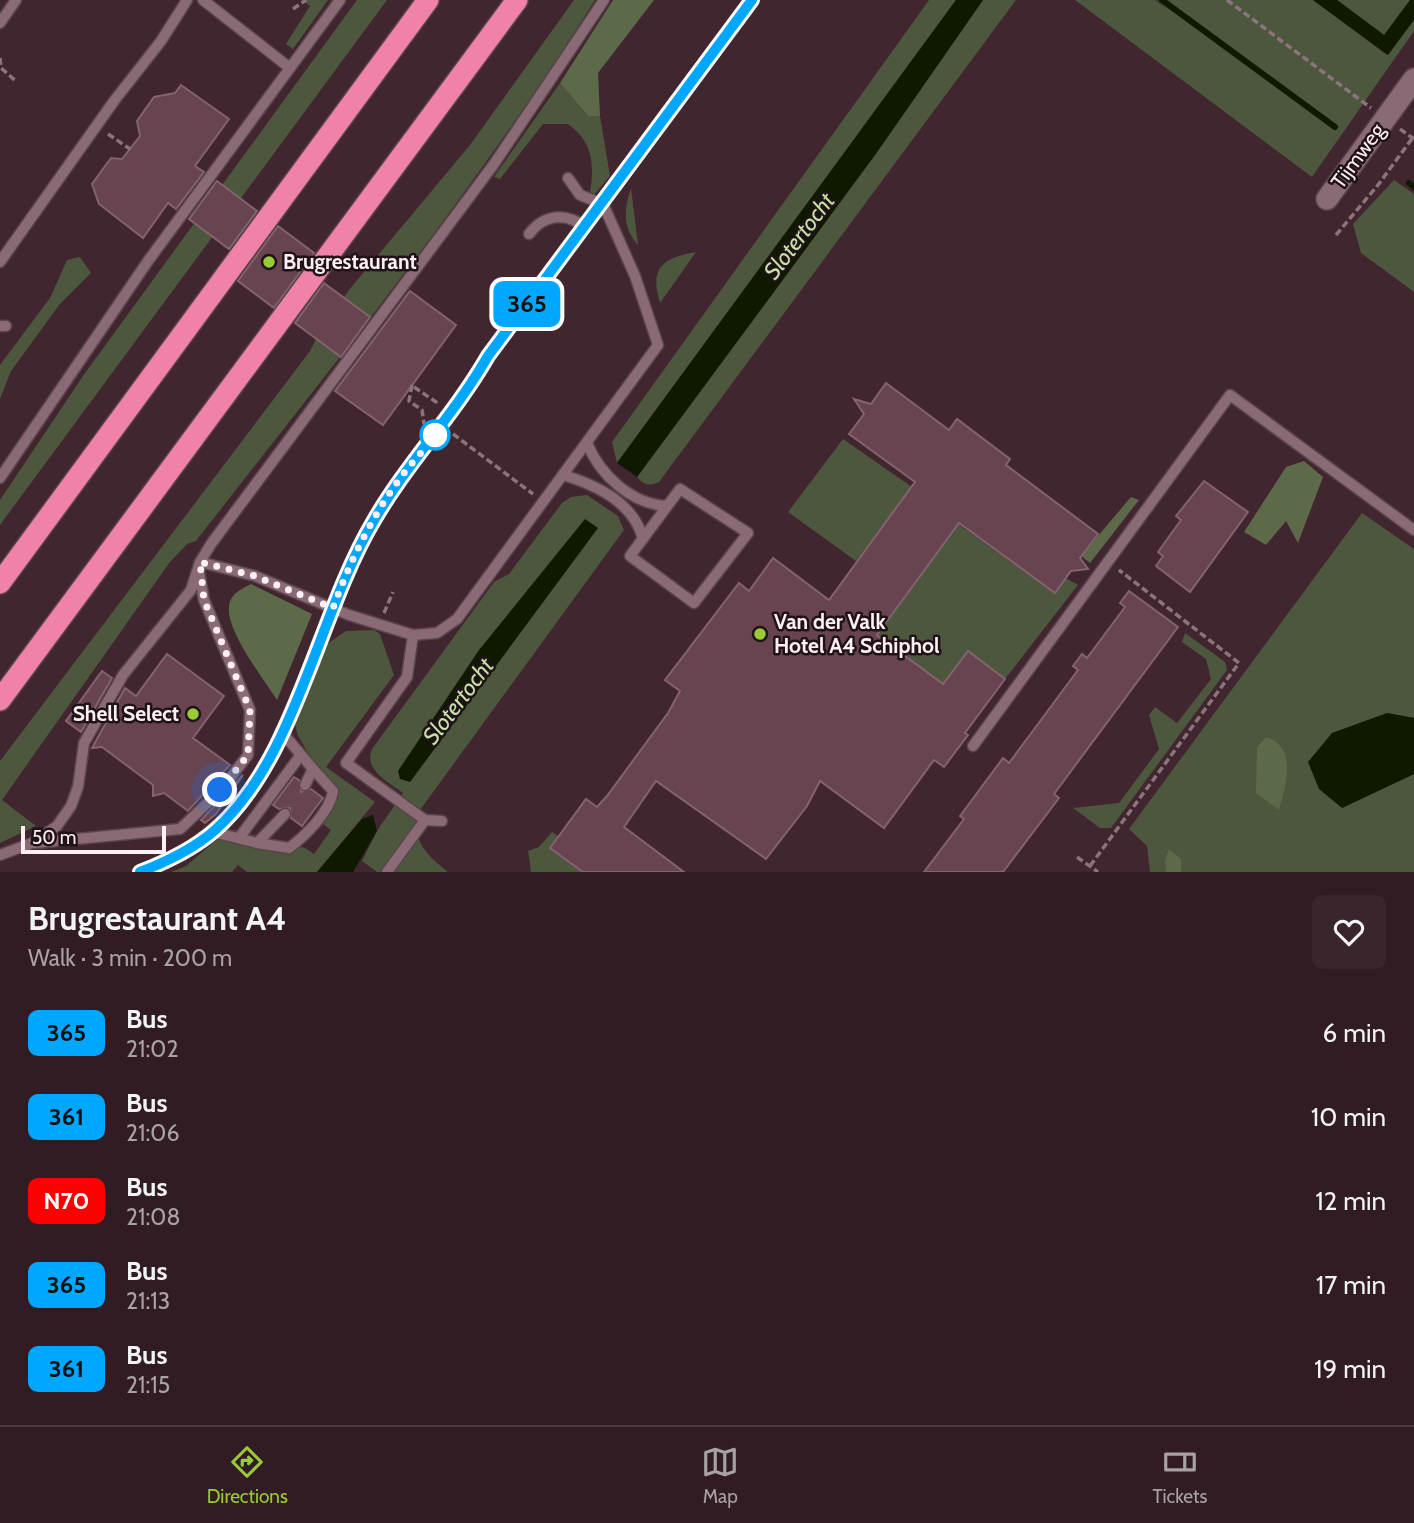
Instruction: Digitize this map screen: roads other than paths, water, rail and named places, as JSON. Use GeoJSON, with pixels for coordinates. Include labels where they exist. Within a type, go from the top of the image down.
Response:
{"type":"FeatureCollection","features":[{"type":"Feature","properties":{"kind":"highway"},"geometry":{"type":"LineString","coordinates":[[0,583],[428,0]]}},
{"type":"Feature","properties":{"kind":"highway"},"geometry":{"type":"LineString","coordinates":[[0,700],[517,0]]}},
{"type":"Feature","properties":{"kind":"street","name":"Tijmweg"},"geometry":{"type":"LineString","coordinates":[[1327,198],[1414,79]]}},
{"type":"Feature","properties":{"kind":"lane"},"geometry":{"type":"LineString","coordinates":[[0,23],[16,0]]}},
{"type":"Feature","properties":{"kind":"lane"},"geometry":{"type":"LineString","coordinates":[[0,262],[161,41],[187,0]]}},
{"type":"Feature","properties":{"kind":"lane"},"geometry":{"type":"LineString","coordinates":[[203,0],[290,68]]}},
{"type":"Feature","properties":{"kind":"lane"},"geometry":{"type":"LineString","coordinates":[[0,478],[148,261],[340,0]]}},
{"type":"Feature","properties":{"kind":"lane"},"geometry":{"type":"LineString","coordinates":[[0,855],[32,843],[57,826],[71,806],[78,788],[84,743],[123,675],[191,590],[200,567],[267,466],[494,164],[604,0]]}},
{"type":"Feature","properties":{"kind":"lane"},"geometry":{"type":"LineString","coordinates":[[140,872],[184,852],[213,832],[256,784],[281,732],[347,569],[373,521],[403,474],[440,429],[488,356],[752,0]]}},
{"type":"Feature","properties":{"kind":"lane"},"geometry":{"type":"LineString","coordinates":[[200,567],[255,576],[333,608],[413,635],[437,634],[457,620],[658,345],[635,276],[603,204],[580,195],[568,178]]}},
{"type":"Feature","properties":{"kind":"lane"},"geometry":{"type":"LineString","coordinates":[[529,234],[538,223],[557,216],[572,217],[585,227]]}},
{"type":"Feature","properties":{"kind":"lane"},"geometry":{"type":"LineString","coordinates":[[973,746],[1106,560],[1230,395],[1414,530]]}},
{"type":"Feature","properties":{"kind":"lane"},"geometry":{"type":"LineString","coordinates":[[587,443],[596,466],[604,474],[642,501],[667,506]]}},
{"type":"Feature","properties":{"kind":"lane"},"geometry":{"type":"LineString","coordinates":[[563,475],[587,482],[634,514],[643,539]]}},
{"type":"Feature","properties":{"kind":"lane"},"geometry":{"type":"LineString","coordinates":[[680,489],[748,533],[694,603],[630,556],[643,539],[680,489]]}},
{"type":"Feature","properties":{"kind":"lane"},"geometry":{"type":"LineString","coordinates":[[32,843],[180,829],[220,790],[248,755],[250,710],[204,600],[200,567]]}},
{"type":"Feature","properties":{"kind":"lane"},"geometry":{"type":"LineString","coordinates":[[413,635],[407,677],[346,763],[425,821],[442,821]]}},
{"type":"Feature","properties":{"kind":"lane"},"geometry":{"type":"LineString","coordinates":[[213,832],[289,848],[309,830],[332,798],[333,791],[281,732]]}},
{"type":"Feature","properties":{"kind":"lane"},"geometry":{"type":"LineString","coordinates":[[239,838],[300,756]]}},
{"type":"Feature","properties":{"kind":"lane"},"geometry":{"type":"LineString","coordinates":[[305,785],[313,769]]}},
{"type":"Feature","properties":{"kind":"lane"},"geometry":{"type":"LineString","coordinates":[[257,843],[285,814]]}},
{"type":"Feature","properties":{"kind":"lane"},"geometry":{"type":"LineString","coordinates":[[387,872],[425,821]]}},
{"type":"Feature","properties":{"kind":"water","name":"Slotertocht"},"geometry":{"type":"Polygon","coordinates":[[[956,0],[983,0],[875,155],[637,477],[617,463],[956,0]]]}},
{"type":"Feature","properties":{"kind":"water"},"geometry":{"type":"Polygon","coordinates":[[[1313,0],[1337,0],[1384,35],[1410,0],[1414,0],[1414,20],[1388,55],[1313,0]]]}},
{"type":"Feature","properties":{"kind":"water","name":"Slotertocht"},"geometry":{"type":"Polygon","coordinates":[[[585,519],[598,528],[410,782],[400,779],[398,771],[479,650],[585,519]]]}},
{"type":"Feature","properties":{"kind":"water"},"geometry":{"type":"Polygon","coordinates":[[[1387,713],[1414,718],[1414,774],[1342,808],[1319,789],[1308,762],[1332,733],[1387,713]]]}},
{"type":"Feature","properties":{"kind":"water"},"geometry":{"type":"Polygon","coordinates":[[[373,815],[377,831],[353,872],[317,872],[362,819],[373,815]]]}},
{"type":"Feature","properties":{"kind":"waterway"},"geometry":{"type":"LineString","coordinates":[[1162,0],[1335,127]]}},
{"type":"Feature","properties":{"kind":"waterway"},"geometry":{"type":"LineString","coordinates":[[1409,183],[1414,187]]}},
{"type":"Feature","properties":{"kind":"place","name":"Brugrestaurant"},"geometry":{"type":"Point","coordinates":[269,262]}},
{"type":"Feature","properties":{"kind":"place","name":"Van der Valk Hotel A4 Schiphol"},"geometry":{"type":"Point","coordinates":[760,634]}},
{"type":"Feature","properties":{"kind":"place","name":"Shell Select"},"geometry":{"type":"Point","coordinates":[193,714]}}]}
